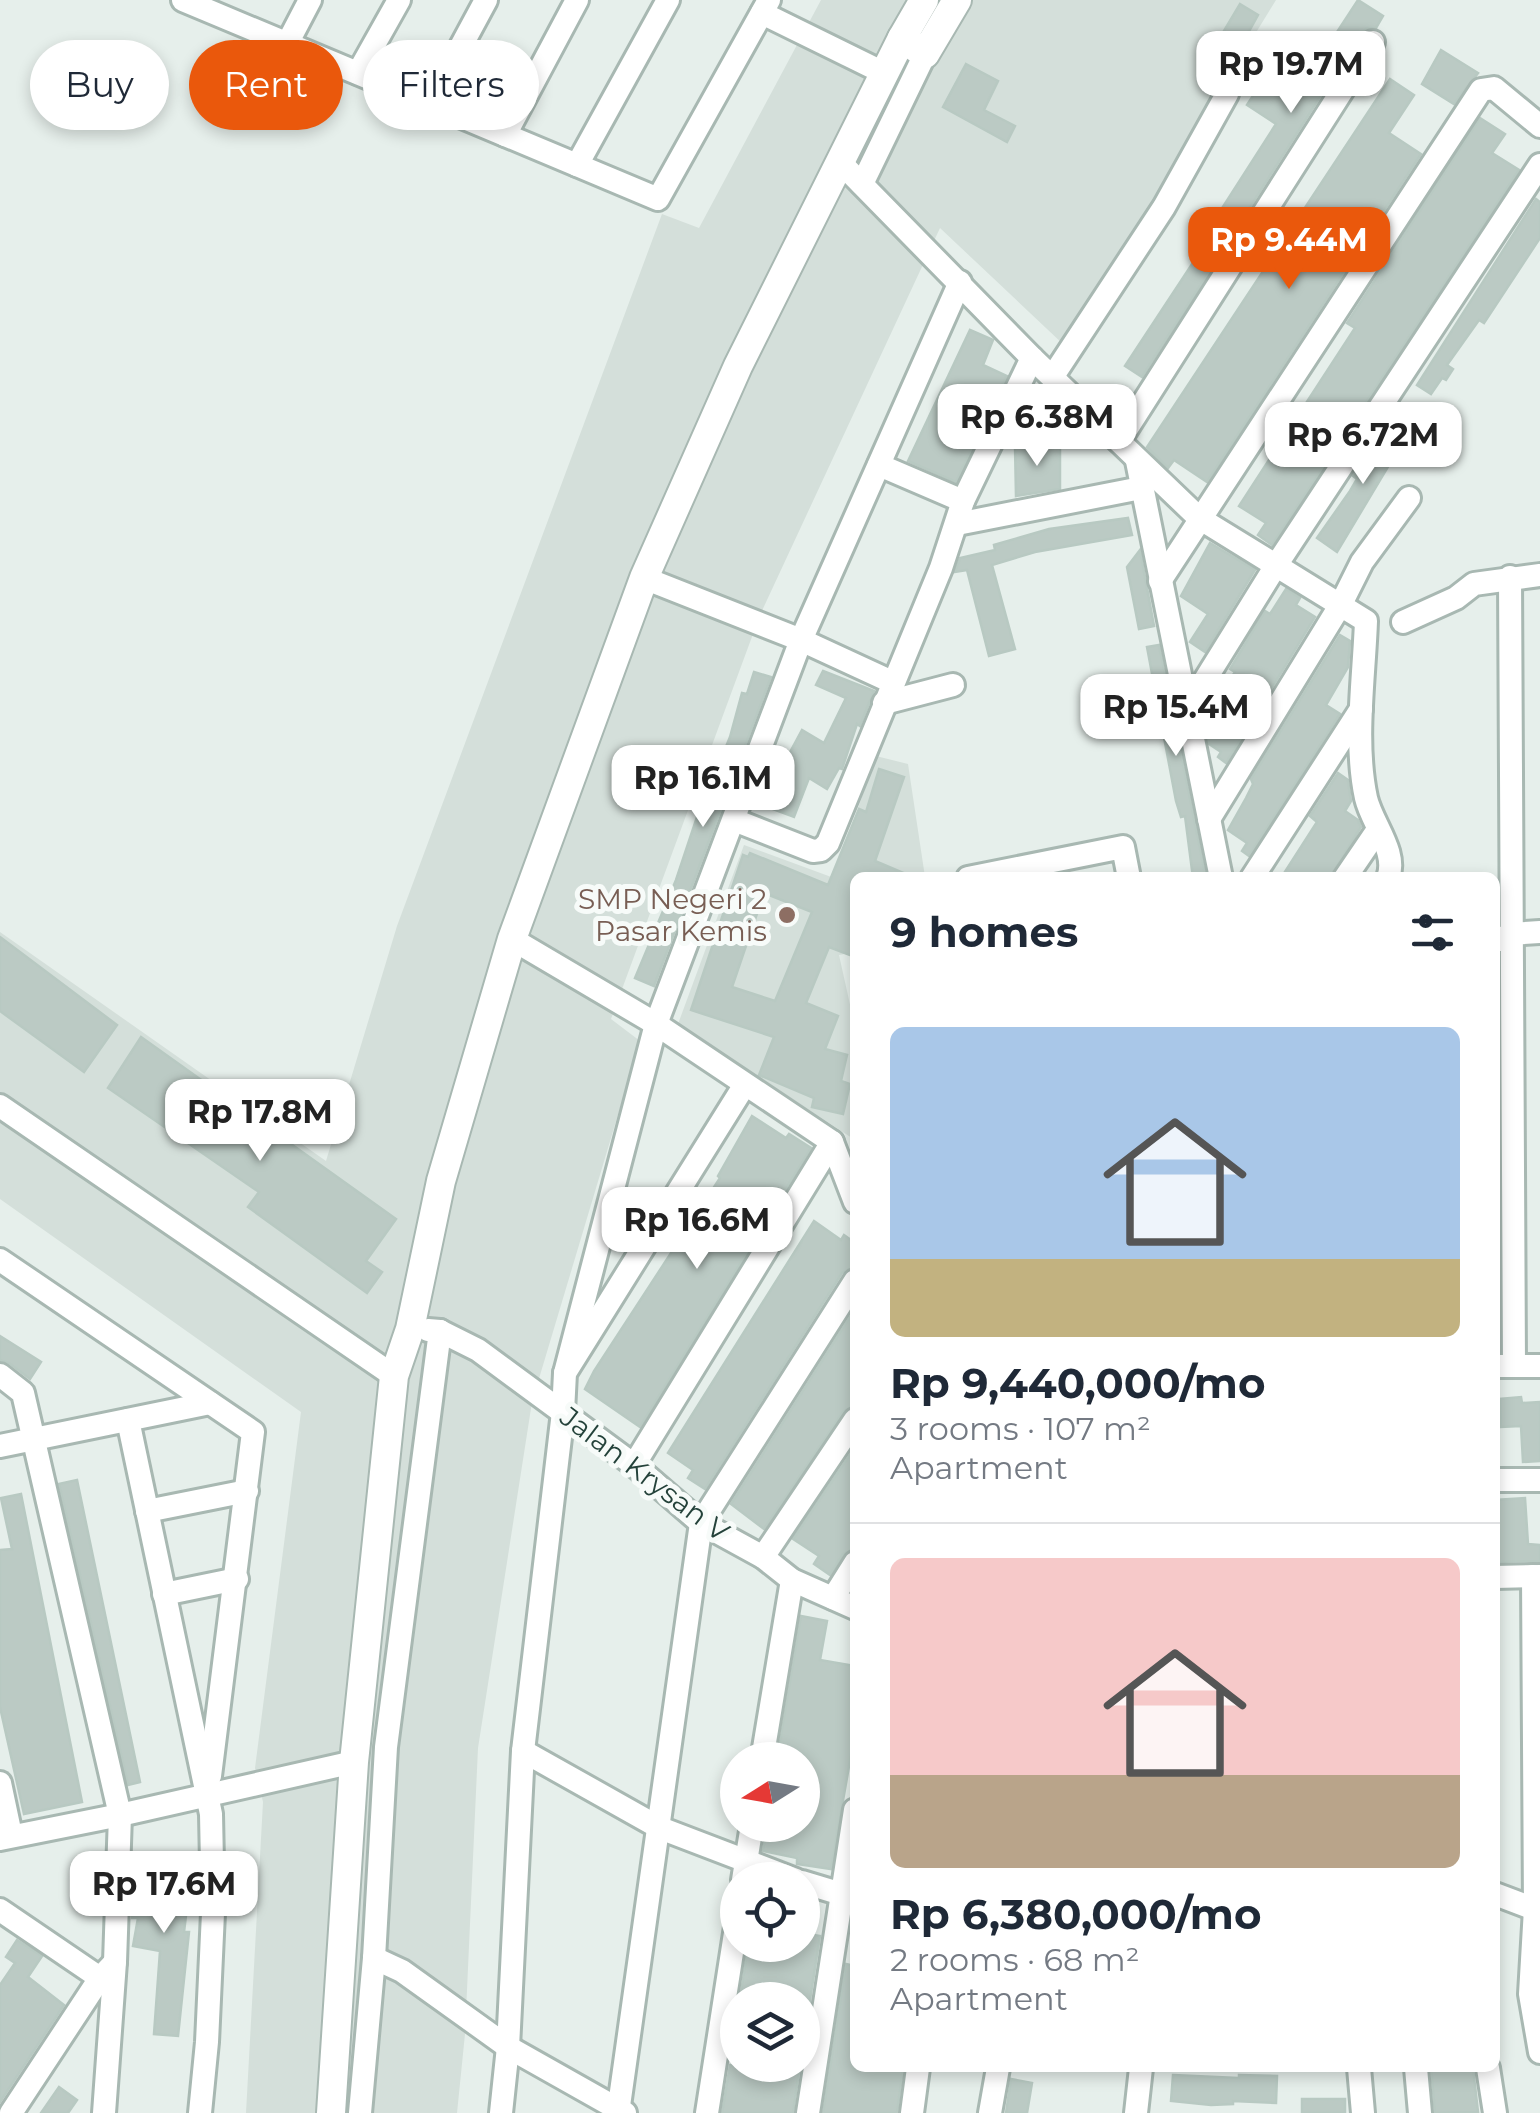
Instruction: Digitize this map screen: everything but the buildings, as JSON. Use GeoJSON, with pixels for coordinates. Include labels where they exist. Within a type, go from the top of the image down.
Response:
{"type":"FeatureCollection","features":[{"type":"Feature","properties":{"kind":"street"},"geometry":{"type":"LineString","coordinates":[[183,0],[218,7],[280,40]]}},
{"type":"Feature","properties":{"kind":"street"},"geometry":{"type":"LineString","coordinates":[[289,40],[308,0]]}},
{"type":"Feature","properties":{"kind":"street"},"geometry":{"type":"LineString","coordinates":[[358,73],[398,0]]}},
{"type":"Feature","properties":{"kind":"street"},"geometry":{"type":"LineString","coordinates":[[464,40],[486,0]]}},
{"type":"Feature","properties":{"kind":"street"},"geometry":{"type":"LineString","coordinates":[[505,135],[577,0]]}},
{"type":"Feature","properties":{"kind":"street"},"geometry":{"type":"LineString","coordinates":[[578,165],[668,0]]}},
{"type":"Feature","properties":{"kind":"street"},"geometry":{"type":"LineString","coordinates":[[862,184],[913,46],[924,0]]}},
{"type":"Feature","properties":{"kind":"street"},"geometry":{"type":"LineString","coordinates":[[332,2113],[355,1756],[394,1376],[410,1328],[441,1181],[512,940],[644,578],[738,366],[884,73],[957,0]]}},
{"type":"Feature","properties":{"kind":"street"},"geometry":{"type":"LineString","coordinates":[[493,130],[658,199],[765,7],[884,73]]}},
{"type":"Feature","properties":{"kind":"street"},"geometry":{"type":"LineString","coordinates":[[1119,442],[1373,42]]}},
{"type":"Feature","properties":{"kind":"street"},"geometry":{"type":"LineString","coordinates":[[343,67],[363,75]]}},
{"type":"Feature","properties":{"kind":"street"},"geometry":{"type":"LineString","coordinates":[[1160,580],[1481,90],[1494,88],[1540,126]]}},
{"type":"Feature","properties":{"kind":"street"},"geometry":{"type":"LineString","coordinates":[[1053,376],[1164,206],[1227,94]]}},
{"type":"Feature","properties":{"kind":"street"},"geometry":{"type":"LineString","coordinates":[[840,162],[1032,358],[1199,518],[1366,621],[1361,772],[1377,830],[1390,856],[1389,872]]}},
{"type":"Feature","properties":{"kind":"street"},"geometry":{"type":"LineString","coordinates":[[1187,709],[1275,567],[1540,165]]}},
{"type":"Feature","properties":{"kind":"street"},"geometry":{"type":"LineString","coordinates":[[501,2113],[508,2048],[523,1751],[563,1412],[564,1373],[656,1024],[802,640],[960,282]]}},
{"type":"Feature","properties":{"kind":"street"},"geometry":{"type":"LineString","coordinates":[[734,820],[813,851],[828,843],[960,513],[1032,358]]}},
{"type":"Feature","properties":{"kind":"street"},"geometry":{"type":"LineString","coordinates":[[1137,461],[1220,872]]}},
{"type":"Feature","properties":{"kind":"street"},"geometry":{"type":"LineString","coordinates":[[879,465],[960,513],[1142,488]]}},
{"type":"Feature","properties":{"kind":"street"},"geometry":{"type":"LineString","coordinates":[[1210,819],[1341,604],[1362,562],[1409,498]]}},
{"type":"Feature","properties":{"kind":"street"},"geometry":{"type":"LineString","coordinates":[[1403,622],[1456,598],[1474,584],[1540,575]]}},
{"type":"Feature","properties":{"kind":"street"},"geometry":{"type":"LineString","coordinates":[[1510,577],[1502,938],[1505,1366],[1540,1366]]}},
{"type":"Feature","properties":{"kind":"street"},"geometry":{"type":"LineString","coordinates":[[644,578],[802,640],[888,692],[953,686]]}},
{"type":"Feature","properties":{"kind":"street"},"geometry":{"type":"LineString","coordinates":[[1256,872],[1363,706]]}},
{"type":"Feature","properties":{"kind":"street"},"geometry":{"type":"LineString","coordinates":[[1349,872],[1377,830]]}},
{"type":"Feature","properties":{"kind":"street"},"geometry":{"type":"LineString","coordinates":[[997,872],[1123,846],[1128,872]]}},
{"type":"Feature","properties":{"kind":"street"},"geometry":{"type":"LineString","coordinates":[[1502,938],[1540,932]]}},
{"type":"Feature","properties":{"kind":"street"},"geometry":{"type":"LineString","coordinates":[[512,940],[656,1024],[832,1142],[850,1189]]}},
{"type":"Feature","properties":{"kind":"street"},"geometry":{"type":"LineString","coordinates":[[564,1373],[744,1086]]}},
{"type":"Feature","properties":{"kind":"street"},"geometry":{"type":"LineString","coordinates":[[0,1106],[394,1376]]}},
{"type":"Feature","properties":{"kind":"street"},"geometry":{"type":"LineString","coordinates":[[634,1465],[832,1142]]}},
{"type":"Feature","properties":{"kind":"street"},"geometry":{"type":"LineString","coordinates":[[0,1260],[253,1432],[208,1794]]}},
{"type":"Feature","properties":{"kind":"street"},"geometry":{"type":"LineString","coordinates":[[374,1958],[402,1971],[508,2048],[621,2112],[701,1523],[850,1289]]}},
{"type":"Feature","properties":{"kind":"street"},"geometry":{"type":"LineString","coordinates":[[360,2113],[374,1958],[386,1746],[440,1331],[410,1328]]}},
{"type":"Feature","properties":{"kind":"street","name":"Jalan Krysan V"},"geometry":{"type":"LineString","coordinates":[[440,1331],[478,1350],[563,1412],[634,1465],[701,1523],[792,1580],[850,1606]]}},
{"type":"Feature","properties":{"kind":"street"},"geometry":{"type":"LineString","coordinates":[[0,1375],[23,1393],[36,1440],[120,1816],[107,1970],[104,2113]]}},
{"type":"Feature","properties":{"kind":"street"},"geometry":{"type":"LineString","coordinates":[[0,1446],[210,1403]]}},
{"type":"Feature","properties":{"kind":"street"},"geometry":{"type":"LineString","coordinates":[[128,1420],[208,1794],[213,1913],[200,2113]]}},
{"type":"Feature","properties":{"kind":"street"},"geometry":{"type":"LineString","coordinates":[[762,1558],[850,1427]]}},
{"type":"Feature","properties":{"kind":"street"},"geometry":{"type":"LineString","coordinates":[[1500,1480],[1540,1480]]}},
{"type":"Feature","properties":{"kind":"street"},"geometry":{"type":"LineString","coordinates":[[147,1511],[246,1491]]}},
{"type":"Feature","properties":{"kind":"street"},"geometry":{"type":"LineString","coordinates":[[832,1598],[850,1570]]}},
{"type":"Feature","properties":{"kind":"street"},"geometry":{"type":"LineString","coordinates":[[1500,1576],[1536,1576],[1537,1910],[1530,1994],[1540,2052]]}},
{"type":"Feature","properties":{"kind":"street"},"geometry":{"type":"LineString","coordinates":[[164,1594],[237,1579]]}},
{"type":"Feature","properties":{"kind":"street"},"geometry":{"type":"LineString","coordinates":[[765,1742],[792,1580]]}},
{"type":"Feature","properties":{"kind":"street"},"geometry":{"type":"LineString","coordinates":[[0,1783],[5,1837],[120,1816],[386,1746]]}},
{"type":"Feature","properties":{"kind":"street"},"geometry":{"type":"LineString","coordinates":[[523,1751],[725,1862]]}},
{"type":"Feature","properties":{"kind":"street"},"geometry":{"type":"LineString","coordinates":[[808,2113],[849,1897],[820,1888]]}},
{"type":"Feature","properties":{"kind":"street"},"geometry":{"type":"LineString","coordinates":[[1500,1896],[1537,1910]]}},
{"type":"Feature","properties":{"kind":"street"},"geometry":{"type":"LineString","coordinates":[[4,1923],[107,1970]]}},
{"type":"Feature","properties":{"kind":"street"},"geometry":{"type":"LineString","coordinates":[[707,2113],[731,1962]]}},
{"type":"Feature","properties":{"kind":"street"},"geometry":{"type":"LineString","coordinates":[[11,2113],[107,1970]]}},
{"type":"Feature","properties":{"kind":"street"},"geometry":{"type":"LineString","coordinates":[[912,2113],[917,2072]]}},
{"type":"Feature","properties":{"kind":"street"},"geometry":{"type":"LineString","coordinates":[[990,2113],[997,2072]]}},
{"type":"Feature","properties":{"kind":"street"},"geometry":{"type":"LineString","coordinates":[[1136,2113],[1141,2072]]}},
{"type":"Feature","properties":{"kind":"street"},"geometry":{"type":"LineString","coordinates":[[1359,2072],[1363,2113]]}},
{"type":"Feature","properties":{"kind":"street"},"geometry":{"type":"LineString","coordinates":[[1416,2072],[1420,2113]]}},
{"type":"Feature","properties":{"kind":"street"},"geometry":{"type":"LineString","coordinates":[[1489,2072],[1494,2113]]}},
{"type":"Feature","properties":{"kind":"shaded area"},"geometry":{"type":"Polygon","coordinates":[[[821,0],[1276,0],[1064,345],[940,228],[760,615],[611,1019],[640,1041],[532,1402],[478,1748],[465,2034],[457,2113],[246,2113],[263,1802],[255,1768],[301,1412],[0,1199],[0,932],[326,1161],[397,926],[662,214],[699,228],[821,0]]]}},
{"type":"Feature","properties":{"kind":"shaded area","name":"SMP Negeri 2 Pasar Kemis"},"geometry":{"type":"Polygon","coordinates":[[[876,756],[908,764],[924,872],[850,872],[850,953],[839,955],[850,1004],[850,1137],[678,1024],[744,845],[834,878],[876,756]]]}},
{"type":"Feature","properties":{"kind":"place","name":"SMP Negeri 2 Pasar Kemis"},"geometry":{"type":"Point","coordinates":[787,915]}}]}
